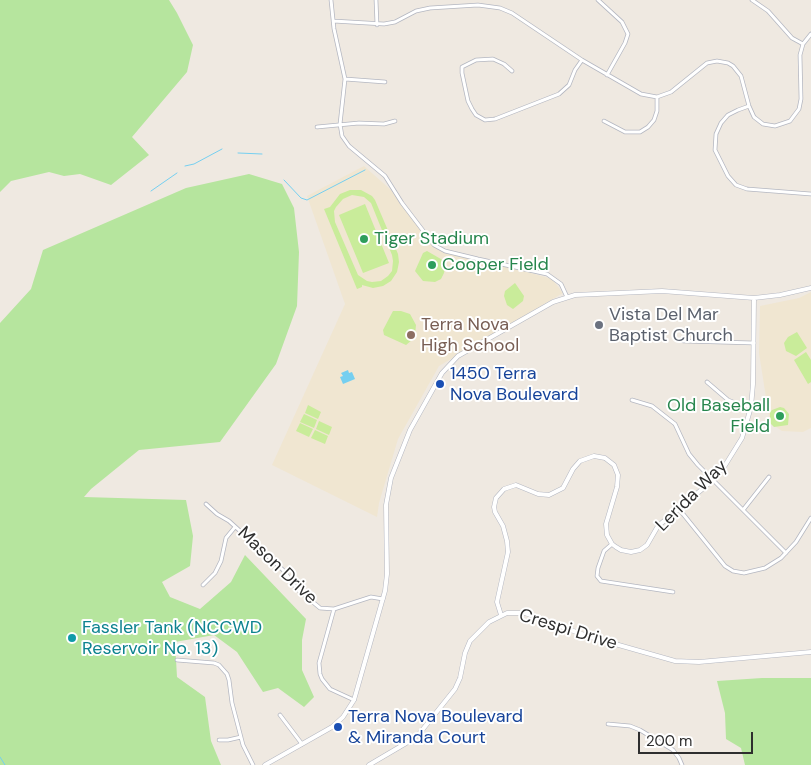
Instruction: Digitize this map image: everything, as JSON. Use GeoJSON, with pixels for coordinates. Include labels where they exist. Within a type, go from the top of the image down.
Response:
{"type":"FeatureCollection","features":[{"type":"Feature","properties":{"kind":"street"},"geometry":{"type":"LineString","coordinates":[[331,0],[332,21],[345,79],[340,124],[342,136],[349,146],[385,176],[402,203],[434,245],[478,259],[547,274],[561,284],[567,297]]}},
{"type":"Feature","properties":{"kind":"street"},"geometry":{"type":"LineString","coordinates":[[376,0],[378,25]]}},
{"type":"Feature","properties":{"kind":"street"},"geometry":{"type":"LineString","coordinates":[[598,0],[622,22],[628,34],[625,44],[607,75]]}},
{"type":"Feature","properties":{"kind":"street"},"geometry":{"type":"LineString","coordinates":[[752,0],[768,11],[792,38],[803,44]]}},
{"type":"Feature","properties":{"kind":"street"},"geometry":{"type":"LineString","coordinates":[[332,21],[378,25],[395,22],[416,11],[430,8],[493,6],[512,13],[582,60],[641,94],[657,97],[671,92],[702,66],[722,61],[733,66],[741,76],[749,106],[758,121],[769,126],[780,126],[794,118],[801,104],[800,60],[803,44],[811,34]]}},
{"type":"Feature","properties":{"kind":"street"},"geometry":{"type":"LineString","coordinates":[[512,71],[504,64],[485,58],[462,67],[468,101],[476,115],[485,120],[495,119],[559,94],[569,85],[575,70],[582,60]]}},
{"type":"Feature","properties":{"kind":"street"},"geometry":{"type":"LineString","coordinates":[[345,79],[384,82]]}},
{"type":"Feature","properties":{"kind":"street"},"geometry":{"type":"LineString","coordinates":[[604,121],[625,132],[640,132],[654,120],[657,111],[657,97]]}},
{"type":"Feature","properties":{"kind":"street"},"geometry":{"type":"LineString","coordinates":[[749,106],[728,115],[721,123],[716,134],[715,150],[728,176],[736,184],[747,189],[811,194]]}},
{"type":"Feature","properties":{"kind":"street"},"geometry":{"type":"LineString","coordinates":[[317,127],[340,124],[384,124],[395,121]]}},
{"type":"Feature","properties":{"kind":"street"},"geometry":{"type":"LineString","coordinates":[[266,765],[336,724],[347,712],[354,700],[383,600],[387,574],[386,505],[392,478],[406,438],[442,372],[452,361],[464,352],[546,306],[567,297],[591,293],[662,291],[754,298],[780,296],[811,288]]}},
{"type":"Feature","properties":{"kind":"street","name":"Lerida Way"},"geometry":{"type":"LineString","coordinates":[[612,544],[626,552],[640,550],[650,542],[658,526],[712,480],[724,467],[738,446],[745,430],[751,407],[754,298]]}},
{"type":"Feature","properties":{"kind":"street"},"geometry":{"type":"LineString","coordinates":[[683,341],[754,342]]}},
{"type":"Feature","properties":{"kind":"street"},"geometry":{"type":"LineString","coordinates":[[707,382],[728,400],[751,407]]}},
{"type":"Feature","properties":{"kind":"street"},"geometry":{"type":"LineString","coordinates":[[632,400],[652,406],[675,424],[689,454],[698,465],[786,553]]}},
{"type":"Feature","properties":{"kind":"street"},"geometry":{"type":"LineString","coordinates":[[501,615],[497,602],[508,552],[505,531],[494,512],[498,495],[504,489],[516,485],[538,494],[549,495],[563,488],[573,469],[580,461],[594,456],[605,458],[614,464],[618,475],[617,487],[606,524],[607,535],[612,544],[602,554],[597,576],[601,581],[673,592]]}},
{"type":"Feature","properties":{"kind":"street"},"geometry":{"type":"LineString","coordinates":[[743,510],[768,477]]}},
{"type":"Feature","properties":{"kind":"street","name":"Mason Drive"},"geometry":{"type":"LineString","coordinates":[[206,504],[283,570],[293,585],[320,608],[334,609],[374,597],[383,600]]}},
{"type":"Feature","properties":{"kind":"street"},"geometry":{"type":"LineString","coordinates":[[679,509],[721,562],[733,571],[744,574],[770,565],[786,553],[796,542],[811,518]]}},
{"type":"Feature","properties":{"kind":"street"},"geometry":{"type":"LineString","coordinates":[[203,585],[215,573],[221,561],[226,538],[235,527]]}},
{"type":"Feature","properties":{"kind":"street"},"geometry":{"type":"LineString","coordinates":[[334,609],[319,663],[320,674],[330,689],[354,700]]}},
{"type":"Feature","properties":{"kind":"street","name":"Crespi Drive"},"geometry":{"type":"LineString","coordinates":[[369,765],[408,742],[423,729],[458,684],[465,653],[470,641],[484,627],[501,615],[513,612],[525,613],[588,636],[675,661],[699,662],[811,652]]}},
{"type":"Feature","properties":{"kind":"street"},"geometry":{"type":"LineString","coordinates":[[176,660],[208,661],[224,669],[229,680],[232,703],[245,751],[253,765]]}},
{"type":"Feature","properties":{"kind":"street"},"geometry":{"type":"LineString","coordinates":[[280,715],[302,744]]}},
{"type":"Feature","properties":{"kind":"street"},"geometry":{"type":"LineString","coordinates":[[608,724],[630,726],[640,730],[673,750],[682,765]]}},
{"type":"Feature","properties":{"kind":"street"},"geometry":{"type":"LineString","coordinates":[[219,740],[241,737]]}},
{"type":"Feature","properties":{"kind":"shaded area","name":"Terra Nova High School"},"geometry":{"type":"Polygon","coordinates":[[[364,166],[391,190],[435,246],[552,279],[563,293],[439,366],[398,439],[379,503],[377,517],[272,465],[345,304],[307,196],[364,166]]]}},
{"type":"Feature","properties":{"kind":"shaded area"},"geometry":{"type":"Polygon","coordinates":[[[811,292],[811,428],[803,432],[782,431],[770,423],[759,353],[760,306],[799,298],[811,292]]]}},
{"type":"Feature","properties":{"kind":"green space"},"geometry":{"type":"Polygon","coordinates":[[[0,0],[169,0],[177,13],[193,45],[187,72],[132,137],[149,155],[111,185],[80,174],[64,176],[49,172],[11,181],[0,192],[0,0]]]}},
{"type":"Feature","properties":{"kind":"green space"},"geometry":{"type":"Polygon","coordinates":[[[249,174],[282,184],[294,208],[299,252],[297,306],[276,364],[220,442],[139,450],[91,489],[84,497],[186,500],[193,536],[190,566],[162,582],[170,597],[200,609],[231,582],[245,555],[306,619],[302,640],[302,670],[314,697],[304,707],[278,688],[263,692],[237,652],[214,635],[175,642],[177,677],[205,697],[211,741],[221,765],[0,765],[0,323],[31,289],[43,250],[186,188],[249,174]]]}},
{"type":"Feature","properties":{"kind":"green space"},"geometry":{"type":"Polygon","coordinates":[[[350,190],[361,190],[372,196],[375,200],[398,254],[399,262],[397,272],[391,281],[383,286],[373,288],[362,285],[362,287],[357,289],[324,209],[330,207],[340,194],[350,190]],[[352,195],[343,199],[334,211],[335,222],[358,275],[367,281],[381,281],[392,271],[392,255],[371,203],[364,197],[352,195]]]}},
{"type":"Feature","properties":{"kind":"green space","name":"Tiger Stadium"},"geometry":{"type":"Polygon","coordinates":[[[365,204],[389,263],[363,273],[339,215],[365,204]]]}},
{"type":"Feature","properties":{"kind":"green space","name":"Cooper Field"},"geometry":{"type":"Polygon","coordinates":[[[427,251],[446,262],[441,279],[435,282],[423,281],[415,271],[423,253],[427,251]]]}},
{"type":"Feature","properties":{"kind":"green space"},"geometry":{"type":"Polygon","coordinates":[[[515,283],[524,296],[523,301],[513,309],[507,305],[504,296],[505,291],[515,283]]]}},
{"type":"Feature","properties":{"kind":"green space"},"geometry":{"type":"Polygon","coordinates":[[[393,311],[410,314],[416,325],[415,335],[406,345],[384,335],[383,330],[393,311]]]}},
{"type":"Feature","properties":{"kind":"green space"},"geometry":{"type":"Polygon","coordinates":[[[797,332],[807,348],[796,356],[786,351],[784,343],[788,337],[797,332]]]}},
{"type":"Feature","properties":{"kind":"green space"},"geometry":{"type":"Polygon","coordinates":[[[806,352],[811,360],[811,382],[808,384],[794,360],[806,352]]]}},
{"type":"Feature","properties":{"kind":"green space"},"geometry":{"type":"Polygon","coordinates":[[[308,405],[321,412],[318,419],[305,413],[308,405]]]}},
{"type":"Feature","properties":{"kind":"green space","name":"Old Baseball Field"},"geometry":{"type":"Polygon","coordinates":[[[780,407],[784,408],[789,414],[788,425],[774,427],[770,423],[770,412],[780,407]]]}},
{"type":"Feature","properties":{"kind":"green space"},"geometry":{"type":"Polygon","coordinates":[[[304,414],[317,420],[314,428],[300,422],[304,414]]]}},
{"type":"Feature","properties":{"kind":"green space"},"geometry":{"type":"Polygon","coordinates":[[[319,421],[332,427],[329,435],[316,429],[319,421]]]}},
{"type":"Feature","properties":{"kind":"green space"},"geometry":{"type":"Polygon","coordinates":[[[300,423],[313,429],[309,437],[296,431],[300,423]]]}},
{"type":"Feature","properties":{"kind":"green space"},"geometry":{"type":"Polygon","coordinates":[[[315,430],[328,436],[325,444],[311,438],[315,430]]]}},
{"type":"Feature","properties":{"kind":"green space"},"geometry":{"type":"Polygon","coordinates":[[[762,678],[811,678],[811,765],[745,765],[741,748],[726,739],[725,713],[717,681],[762,678]]]}},
{"type":"Feature","properties":{"kind":"water"},"geometry":{"type":"Polygon","coordinates":[[[348,370],[349,373],[352,372],[355,379],[343,384],[340,377],[343,376],[341,373],[348,370]]]}},
{"type":"Feature","properties":{"kind":"waterway"},"geometry":{"type":"LineString","coordinates":[[185,166],[194,164],[222,149]]}},
{"type":"Feature","properties":{"kind":"waterway"},"geometry":{"type":"LineString","coordinates":[[238,153],[262,154]]}},
{"type":"Feature","properties":{"kind":"waterway"},"geometry":{"type":"LineString","coordinates":[[284,180],[301,198],[307,200],[365,170]]}},
{"type":"Feature","properties":{"kind":"waterway"},"geometry":{"type":"LineString","coordinates":[[151,191],[177,173]]}},
{"type":"Feature","properties":{"kind":"waterway"},"geometry":{"type":"LineString","coordinates":[[0,757],[5,765]]}},
{"type":"Feature","properties":{"kind":"place","name":"Tiger Stadium"},"geometry":{"type":"Point","coordinates":[364,239]}},
{"type":"Feature","properties":{"kind":"place","name":"Cooper Field"},"geometry":{"type":"Point","coordinates":[432,265]}},
{"type":"Feature","properties":{"kind":"place","name":"Vista Del Mar Baptist Church"},"geometry":{"type":"Point","coordinates":[599,325]}},
{"type":"Feature","properties":{"kind":"place","name":"Terra Nova High School"},"geometry":{"type":"Point","coordinates":[411,335]}},
{"type":"Feature","properties":{"kind":"place","name":"1450 Terra Nova Boulevard"},"geometry":{"type":"Point","coordinates":[440,384]}},
{"type":"Feature","properties":{"kind":"place","name":"Old Baseball Field"},"geometry":{"type":"Point","coordinates":[780,416]}},
{"type":"Feature","properties":{"kind":"place","name":"Fassler Tank (NCCWD Reservoir No. 13)"},"geometry":{"type":"Point","coordinates":[72,638]}},
{"type":"Feature","properties":{"kind":"place","name":"Terra Nova Boulevard & Miranda Court"},"geometry":{"type":"Point","coordinates":[338,727]}}]}
